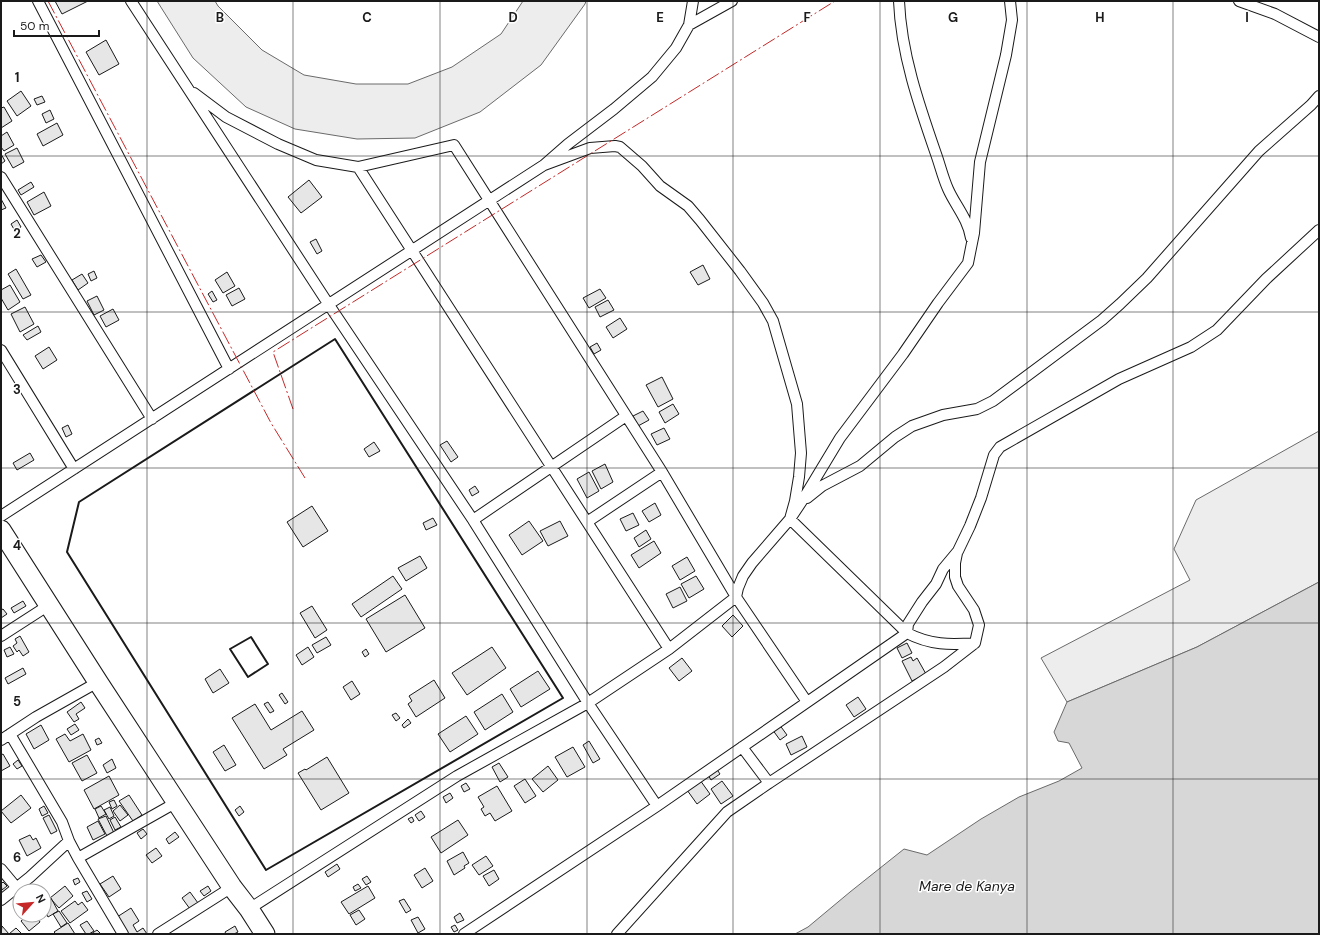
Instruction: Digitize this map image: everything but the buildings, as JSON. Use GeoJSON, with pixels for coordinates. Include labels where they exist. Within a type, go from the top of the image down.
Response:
{"type":"FeatureCollection","features":[{"type":"Feature","properties":{"kind":"highway"},"geometry":{"type":"LineString","coordinates":[[1,530],[98,682],[232,887],[249,909],[265,934]]}},
{"type":"Feature","properties":{"kind":"street"},"geometry":{"type":"LineString","coordinates":[[38,1],[229,369]]}},
{"type":"Feature","properties":{"kind":"street"},"geometry":{"type":"LineString","coordinates":[[131,1],[329,305],[473,520],[588,702],[657,806]]}},
{"type":"Feature","properties":{"kind":"street"},"geometry":{"type":"LineString","coordinates":[[1,516],[544,165],[652,77],[676,48],[689,25],[693,1]]}},
{"type":"Feature","properties":{"kind":"street"},"geometry":{"type":"LineString","coordinates":[[689,25],[732,1]]}},
{"type":"Feature","properties":{"kind":"street"},"geometry":{"type":"LineString","coordinates":[[899,1],[904,43],[922,113],[948,189],[960,208],[970,230],[973,245]]}},
{"type":"Feature","properties":{"kind":"street"},"geometry":{"type":"LineString","coordinates":[[249,909],[456,776],[588,702],[669,649],[736,598],[738,588],[752,563],[790,519],[840,438],[903,354],[968,263],[973,245],[980,162],[1006,55],[1012,20],[1010,1]]}},
{"type":"Feature","properties":{"kind":"street"},"geometry":{"type":"LineString","coordinates":[[1239,1],[1275,14],[1319,37]]}},
{"type":"Feature","properties":{"kind":"street"},"geometry":{"type":"LineString","coordinates":[[188,89],[226,117],[278,144],[316,160],[358,167],[454,145],[662,472],[736,598],[807,702]]}},
{"type":"Feature","properties":{"kind":"street"},"geometry":{"type":"LineString","coordinates":[[802,501],[822,486],[860,466],[895,437],[912,426],[943,415],[977,409],[993,401],[1102,320],[1147,278],[1259,151],[1312,105],[1319,96]]}},
{"type":"Feature","properties":{"kind":"street"},"geometry":{"type":"LineString","coordinates":[[544,165],[590,148],[620,147],[642,166],[660,186],[688,206],[763,303],[773,321],[797,404],[800,452],[795,501],[790,519]]}},
{"type":"Feature","properties":{"kind":"street"},"geometry":{"type":"LineString","coordinates":[[358,167],[669,649]]}},
{"type":"Feature","properties":{"kind":"street"},"geometry":{"type":"LineString","coordinates":[[1,177],[152,419]]}},
{"type":"Feature","properties":{"kind":"street"},"geometry":{"type":"LineString","coordinates":[[617,934],[727,812],[944,668],[975,643],[979,625],[974,610],[958,586],[955,577],[955,563],[958,551],[981,498],[994,454],[1000,447],[1119,379],[1191,347],[1217,330],[1266,278],[1319,230]]}},
{"type":"Feature","properties":{"kind":"street"},"geometry":{"type":"LineString","coordinates":[[1,350],[74,469]]}},
{"type":"Feature","properties":{"kind":"street"},"geometry":{"type":"LineString","coordinates":[[473,520],[626,416]]}},
{"type":"Feature","properties":{"kind":"street"},"geometry":{"type":"LineString","coordinates":[[587,522],[662,472]]}},
{"type":"Feature","properties":{"kind":"street"},"geometry":{"type":"LineString","coordinates":[[790,519],[907,633],[919,640],[948,645],[975,643]]}},
{"type":"Feature","properties":{"kind":"street"},"geometry":{"type":"LineString","coordinates":[[464,934],[657,806],[907,633],[908,624],[936,584],[943,569],[958,551]]}},
{"type":"Feature","properties":{"kind":"street"},"geometry":{"type":"LineString","coordinates":[[1,636],[48,605]]}},
{"type":"Feature","properties":{"kind":"street"},"geometry":{"type":"LineString","coordinates":[[1,740],[36,717],[98,682]]}},
{"type":"Feature","properties":{"kind":"street"},"geometry":{"type":"LineString","coordinates":[[10,734],[62,822],[69,841],[78,858],[123,934]]}},
{"type":"Feature","properties":{"kind":"street"},"geometry":{"type":"LineString","coordinates":[[742,747],[769,783]]}},
{"type":"Feature","properties":{"kind":"street"},"geometry":{"type":"LineString","coordinates":[[78,858],[177,802]]}},
{"type":"Feature","properties":{"kind":"street"},"geometry":{"type":"LineString","coordinates":[[22,883],[69,841]]}},
{"type":"Feature","properties":{"kind":"street"},"geometry":{"type":"LineString","coordinates":[[1,869],[13,883]]}},
{"type":"Feature","properties":{"kind":"street"},"geometry":{"type":"LineString","coordinates":[[158,934],[232,887]]}},
{"type":"Feature","properties":{"kind":"street"},"geometry":{"type":"LineString","coordinates":[[1,900],[12,890]]}},
{"type":"Feature","properties":{"kind":"shaded area"},"geometry":{"type":"Polygon","coordinates":[[[157,1],[215,1],[218,6],[262,50],[304,75],[356,84],[408,84],[452,67],[501,34],[523,1],[586,1],[541,65],[480,112],[415,138],[357,139],[295,129],[246,107],[193,58],[157,1]]]}},
{"type":"Feature","properties":{"kind":"shaded area"},"geometry":{"type":"Polygon","coordinates":[[[1319,431],[1319,582],[1197,647],[1067,702],[1041,658],[1190,580],[1174,549],[1196,500],[1319,431]]]}},
{"type":"Feature","properties":{"kind":"water","name":"Mare de Kanya"},"geometry":{"type":"Polygon","coordinates":[[[1319,582],[1319,934],[795,934],[808,927],[904,849],[927,855],[981,819],[1019,797],[1059,781],[1082,768],[1069,743],[1058,741],[1054,732],[1067,702],[1197,647],[1319,582]]]}},
{"type":"Feature","properties":{"kind":"wall"},"geometry":{"type":"LineString","coordinates":[[335,339],[563,698],[266,870],[67,552],[79,502],[335,339]]}},
{"type":"Feature","properties":{"kind":"wall"},"geometry":{"type":"LineString","coordinates":[[251,637],[268,664],[248,677],[230,649],[251,637]]}},
{"type":"Feature","properties":{"kind":"power"},"geometry":{"type":"LineString","coordinates":[[48,1],[271,423],[305,478]]}},
{"type":"Feature","properties":{"kind":"power"},"geometry":{"type":"LineString","coordinates":[[293,409],[273,352],[835,1]]}}]}
